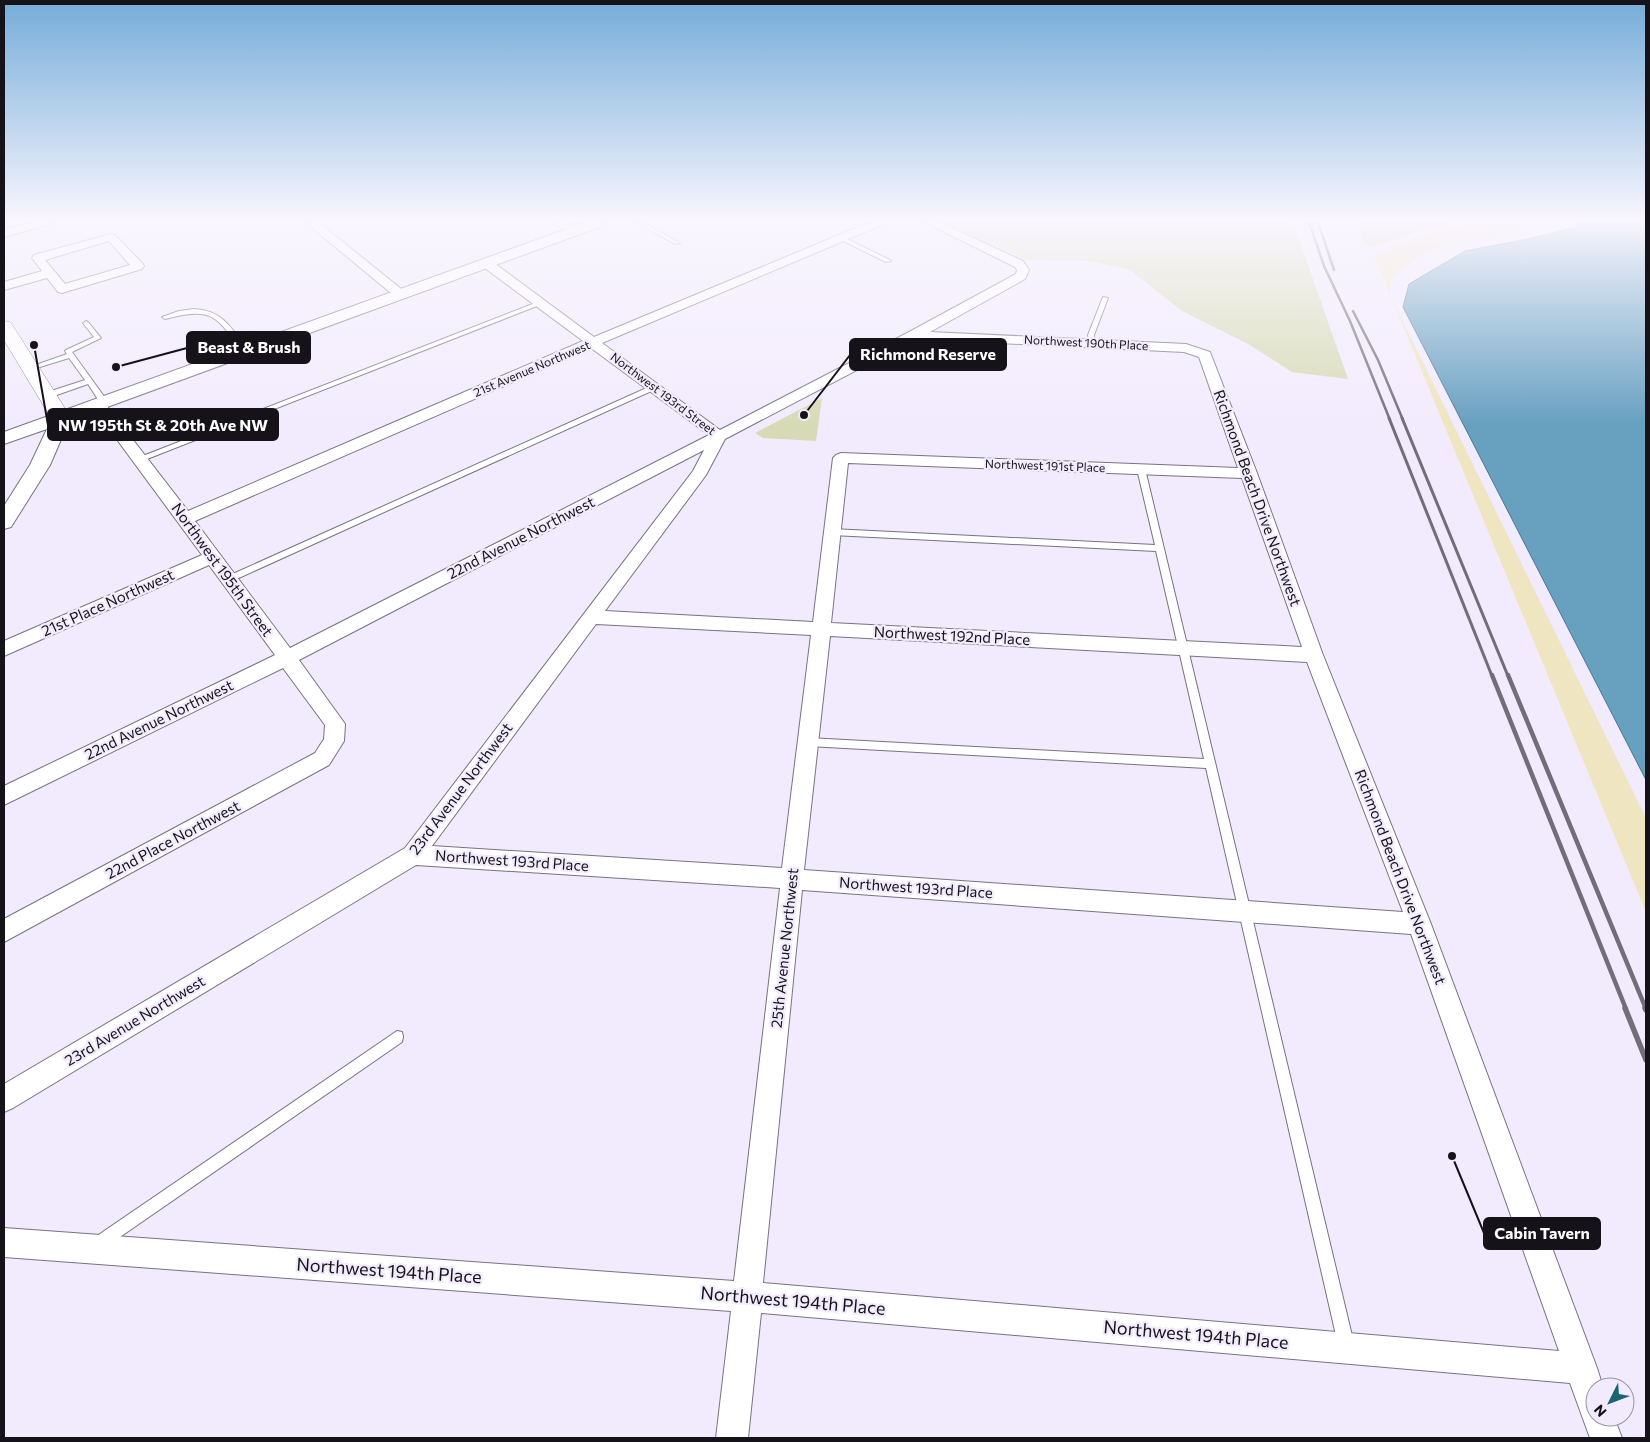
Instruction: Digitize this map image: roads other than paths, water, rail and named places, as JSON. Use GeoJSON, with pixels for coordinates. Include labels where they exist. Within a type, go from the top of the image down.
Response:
{"type":"FeatureCollection","features":[{"type":"Feature","properties":{"kind":"main road"},"geometry":{"type":"LineString","coordinates":[[4,326],[61,418]]}},
{"type":"Feature","properties":{"kind":"street"},"geometry":{"type":"LineString","coordinates":[[394,289],[401,295]]}},
{"type":"Feature","properties":{"kind":"street"},"geometry":{"type":"LineString","coordinates":[[4,438],[416,289]]}},
{"type":"Feature","properties":{"kind":"street","name":"Northwest 193rd Street"},"geometry":{"type":"LineString","coordinates":[[521,289],[720,436]]}},
{"type":"Feature","properties":{"kind":"street","name":"21st Avenue Northwest"},"geometry":{"type":"LineString","coordinates":[[185,519],[719,289]]}},
{"type":"Feature","properties":{"kind":"street","name":"22nd Avenue Northwest"},"geometry":{"type":"LineString","coordinates":[[4,796],[286,658],[720,436],[914,335],[997,289]]}},
{"type":"Feature","properties":{"kind":"street","name":"Northwest 190th Place"},"geometry":{"type":"LineString","coordinates":[[914,335],[1186,348],[1198,351]]}},
{"type":"Feature","properties":{"kind":"street","name":"Richmond Beach Drive Northwest"},"geometry":{"type":"LineString","coordinates":[[1198,351],[1204,355],[1314,654],[1419,924],[1585,1379]]}},
{"type":"Feature","properties":{"kind":"street","name":"Northwest 195th Street"},"geometry":{"type":"LineString","coordinates":[[101,403],[139,458],[335,724],[334,741]]}},
{"type":"Feature","properties":{"kind":"street"},"geometry":{"type":"LineString","coordinates":[[4,522],[40,465],[61,418]]}},
{"type":"Feature","properties":{"kind":"street","name":"23rd Avenue Northwest"},"geometry":{"type":"LineString","coordinates":[[4,1099],[413,855],[700,472],[720,436]]}},
{"type":"Feature","properties":{"kind":"street","name":"Northwest 191st Place"},"geometry":{"type":"LineString","coordinates":[[841,458],[1249,473]]}},
{"type":"Feature","properties":{"kind":"street","name":"25th Avenue Northwest"},"geometry":{"type":"LineString","coordinates":[[732,1438],[792,879],[841,458]]}},
{"type":"Feature","properties":{"kind":"street","name":"21st Place Northwest"},"geometry":{"type":"LineString","coordinates":[[4,649],[212,557]]}},
{"type":"Feature","properties":{"kind":"street","name":"Northwest 192nd Place"},"geometry":{"type":"LineString","coordinates":[[590,617],[1314,654]]}},
{"type":"Feature","properties":{"kind":"street","name":"22nd Place Northwest"},"geometry":{"type":"LineString","coordinates":[[4,931],[322,759],[334,741]]}},
{"type":"Feature","properties":{"kind":"street","name":"Northwest 193rd Place"},"geometry":{"type":"LineString","coordinates":[[413,855],[792,879],[1419,924]]}},
{"type":"Feature","properties":{"kind":"street","name":"Northwest 194th Place"},"geometry":{"type":"LineString","coordinates":[[4,1243],[747,1297],[1581,1368]]}},
{"type":"Feature","properties":{"kind":"lane"},"geometry":{"type":"LineString","coordinates":[[1092,343],[1091,335],[1105,298]]}},
{"type":"Feature","properties":{"kind":"lane"},"geometry":{"type":"LineString","coordinates":[[139,458],[540,303]]}},
{"type":"Feature","properties":{"kind":"lane"},"geometry":{"type":"LineString","coordinates":[[165,316],[194,309],[214,314],[230,330],[245,351]]}},
{"type":"Feature","properties":{"kind":"lane"},"geometry":{"type":"LineString","coordinates":[[86,323],[98,338],[68,351],[89,381],[101,403]]}},
{"type":"Feature","properties":{"kind":"lane"},"geometry":{"type":"LineString","coordinates":[[30,368],[70,354]]}},
{"type":"Feature","properties":{"kind":"lane"},"geometry":{"type":"LineString","coordinates":[[48,395],[89,381]]}},
{"type":"Feature","properties":{"kind":"lane"},"geometry":{"type":"LineString","coordinates":[[229,579],[654,388]]}},
{"type":"Feature","properties":{"kind":"lane"},"geometry":{"type":"LineString","coordinates":[[1141,469],[1347,1348]]}},
{"type":"Feature","properties":{"kind":"lane"},"geometry":{"type":"LineString","coordinates":[[832,532],[1160,548]]}},
{"type":"Feature","properties":{"kind":"lane"},"geometry":{"type":"LineString","coordinates":[[808,742],[1210,764]]}},
{"type":"Feature","properties":{"kind":"lane"},"geometry":{"type":"LineString","coordinates":[[90,1250],[397,1036]]}},
{"type":"Feature","properties":{"kind":"water"},"geometry":{"type":"Polygon","coordinates":[[[1408,289],[1646,289],[1646,780],[1403,307],[1408,289]]]}},
{"type":"Feature","properties":{"kind":"railway"},"geometry":{"type":"LineString","coordinates":[[1335,289],[1350,321],[1390,420]]}},
{"type":"Feature","properties":{"kind":"railway"},"geometry":{"type":"LineString","coordinates":[[1353,311],[1378,360],[1403,420]]}},
{"type":"Feature","properties":{"kind":"railway"},"geometry":{"type":"LineString","coordinates":[[1389,418],[1492,676]]}},
{"type":"Feature","properties":{"kind":"railway"},"geometry":{"type":"LineString","coordinates":[[1402,418],[1508,676]]}},
{"type":"Feature","properties":{"kind":"railway"},"geometry":{"type":"LineString","coordinates":[[1492,675],[1626,1009]]}},
{"type":"Feature","properties":{"kind":"railway"},"geometry":{"type":"LineString","coordinates":[[1508,675],[1646,1009]]}},
{"type":"Feature","properties":{"kind":"railway"},"geometry":{"type":"LineString","coordinates":[[1625,1008],[1646,1060]]}},
{"type":"Feature","properties":{"kind":"place","name":"NW 195th St & 20th Ave NW"},"geometry":{"type":"Point","coordinates":[34,345]}},
{"type":"Feature","properties":{"kind":"place","name":"Beast & Brush"},"geometry":{"type":"Point","coordinates":[116,367]}},
{"type":"Feature","properties":{"kind":"place","name":"Richmond Reserve"},"geometry":{"type":"Point","coordinates":[804,415]}},
{"type":"Feature","properties":{"kind":"place","name":"Cabin Tavern"},"geometry":{"type":"Point","coordinates":[1452,1156]}}]}
